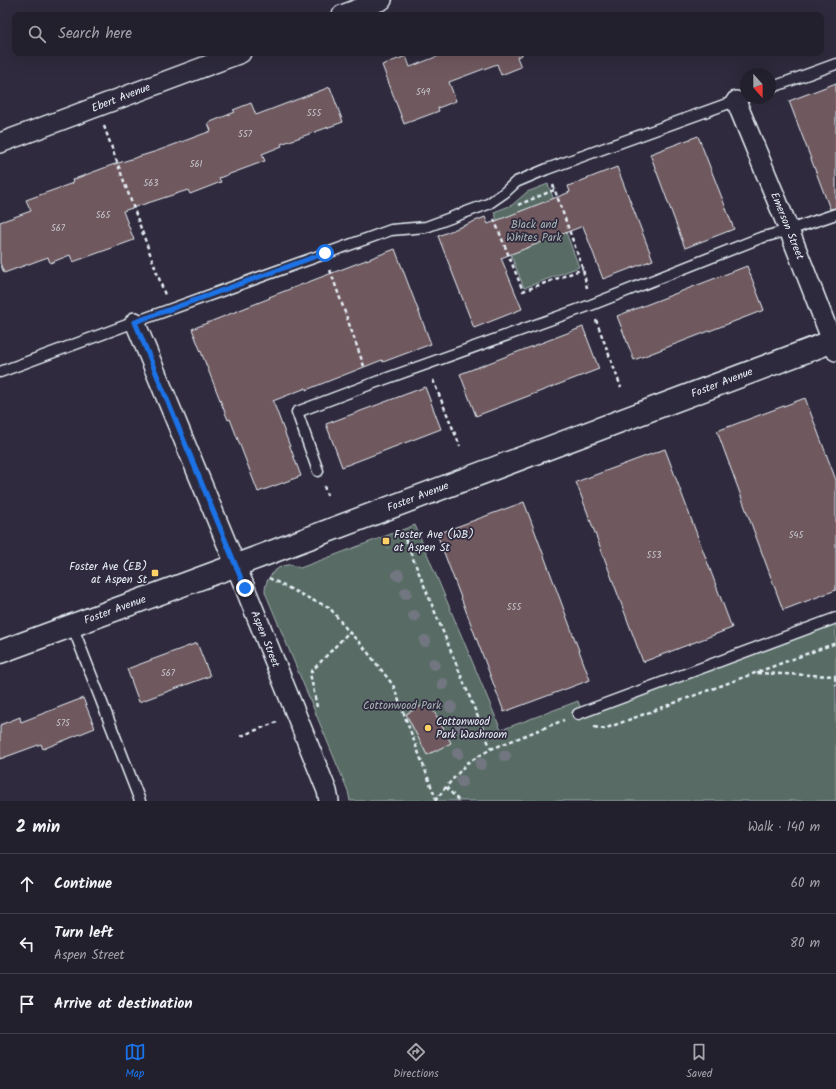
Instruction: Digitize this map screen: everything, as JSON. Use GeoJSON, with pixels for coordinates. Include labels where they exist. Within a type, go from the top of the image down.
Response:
{"type":"FeatureCollection","features":[{"type":"Feature","properties":{"kind":"street"},"geometry":{"type":"LineString","coordinates":[[350,12],[382,0]]}},
{"type":"Feature","properties":{"kind":"street","name":"Ebert Avenue"},"geometry":{"type":"LineString","coordinates":[[0,143],[233,56]]}},
{"type":"Feature","properties":{"kind":"street","name":"Emerson Street"},"geometry":{"type":"LineString","coordinates":[[743,104],[789,230],[835,344]]}},
{"type":"Feature","properties":{"kind":"street","name":"Aspen Street"},"geometry":{"type":"LineString","coordinates":[[135,322],[327,791],[329,801]]}},
{"type":"Feature","properties":{"kind":"street","name":"Foster Avenue"},"geometry":{"type":"LineString","coordinates":[[0,652],[835,344]]}},
{"type":"Feature","properties":{"kind":"lane"},"geometry":{"type":"LineString","coordinates":[[776,86],[836,64]]}},
{"type":"Feature","properties":{"kind":"lane"},"geometry":{"type":"LineString","coordinates":[[0,372],[391,230],[426,227],[488,204],[504,193],[516,182],[547,169],[740,99]]}},
{"type":"Feature","properties":{"kind":"lane"},"geometry":{"type":"LineString","coordinates":[[318,471],[296,412],[591,306],[760,238],[836,214]]}},
{"type":"Feature","properties":{"kind":"lane"},"geometry":{"type":"LineString","coordinates":[[578,714],[836,618]]}},
{"type":"Feature","properties":{"kind":"lane"},"geometry":{"type":"LineString","coordinates":[[72,626],[140,801]]}},
{"type":"Feature","properties":{"kind":"path"},"geometry":{"type":"LineString","coordinates":[[104,125],[167,301]]}},
{"type":"Feature","properties":{"kind":"path"},"geometry":{"type":"LineString","coordinates":[[547,169],[583,269],[591,306],[621,387]]}},
{"type":"Feature","properties":{"kind":"path"},"geometry":{"type":"LineString","coordinates":[[513,207],[554,190]]}},
{"type":"Feature","properties":{"kind":"path"},"geometry":{"type":"LineString","coordinates":[[488,204],[523,291],[583,269]]}},
{"type":"Feature","properties":{"kind":"path"},"geometry":{"type":"LineString","coordinates":[[325,253],[371,384]]}},
{"type":"Feature","properties":{"kind":"path"},"geometry":{"type":"LineString","coordinates":[[427,365],[460,446]]}},
{"type":"Feature","properties":{"kind":"path"},"geometry":{"type":"LineString","coordinates":[[405,539],[491,749]]}},
{"type":"Feature","properties":{"kind":"path"},"geometry":{"type":"LineString","coordinates":[[386,541],[388,548]]}},
{"type":"Feature","properties":{"kind":"path"},"geometry":{"type":"LineString","coordinates":[[269,578],[329,607],[349,632],[362,644],[393,685],[436,800]]}},
{"type":"Feature","properties":{"kind":"path"},"geometry":{"type":"LineString","coordinates":[[318,707],[310,673],[349,632]]}},
{"type":"Feature","properties":{"kind":"path"},"geometry":{"type":"LineString","coordinates":[[436,800],[467,763],[491,749],[578,714],[583,725],[604,729],[836,643]]}},
{"type":"Feature","properties":{"kind":"path"},"geometry":{"type":"LineString","coordinates":[[754,673],[836,676],[836,685]]}},
{"type":"Feature","properties":{"kind":"path"},"geometry":{"type":"LineString","coordinates":[[241,736],[283,720]]}},
{"type":"Feature","properties":{"kind":"path"},"geometry":{"type":"LineString","coordinates":[[446,787],[459,801]]}},
{"type":"Feature","properties":{"kind":"green space","name":"Black and Whites Park"},"geometry":{"type":"Polygon","coordinates":[[[548,184],[579,267],[524,288],[494,212],[512,205],[527,192],[548,184]]]}},
{"type":"Feature","properties":{"kind":"green space","name":"Cottonwood Park"},"geometry":{"type":"Polygon","coordinates":[[[415,525],[501,730],[578,701],[582,712],[836,618],[836,801],[350,801],[348,791],[266,595],[265,586],[275,570],[283,566],[290,565],[300,568],[415,525]]]}},
{"type":"Feature","properties":{"kind":"building"},"geometry":{"type":"Polygon","coordinates":[[[406,56],[410,67],[438,56],[520,56],[517,57],[521,67],[501,75],[497,64],[449,82],[456,101],[438,108],[439,111],[404,124],[382,65],[406,56]]]}},
{"type":"Feature","properties":{"kind":"building"},"geometry":{"type":"Polygon","coordinates":[[[836,83],[836,208],[830,209],[789,101],[836,83]]]}},
{"type":"Feature","properties":{"kind":"building"},"geometry":{"type":"Polygon","coordinates":[[[330,87],[343,122],[281,144],[282,146],[262,154],[265,161],[219,178],[221,182],[190,194],[188,190],[123,211],[134,240],[73,262],[70,255],[50,263],[48,257],[4,273],[0,263],[0,222],[31,211],[26,200],[73,183],[72,180],[112,165],[157,151],[211,131],[208,123],[235,112],[233,110],[251,103],[256,115],[330,87]]]}},
{"type":"Feature","properties":{"kind":"building"},"geometry":{"type":"Polygon","coordinates":[[[698,136],[734,229],[685,248],[650,154],[698,136]]]}},
{"type":"Feature","properties":{"kind":"building"},"geometry":{"type":"Polygon","coordinates":[[[617,167],[653,260],[603,279],[583,226],[501,258],[522,309],[474,328],[438,236],[485,217],[488,224],[570,192],[568,186],[617,167]]]}},
{"type":"Feature","properties":{"kind":"building"},"geometry":{"type":"Polygon","coordinates":[[[395,249],[431,344],[383,362],[382,360],[306,390],[306,388],[273,401],[301,476],[258,492],[230,419],[228,420],[192,329],[270,298],[269,297],[395,249]]]}},
{"type":"Feature","properties":{"kind":"building"},"geometry":{"type":"Polygon","coordinates":[[[747,266],[764,310],[634,360],[617,316],[747,266]]]}},
{"type":"Feature","properties":{"kind":"building"},"geometry":{"type":"Polygon","coordinates":[[[583,327],[599,369],[476,416],[460,374],[583,327]]]}},
{"type":"Feature","properties":{"kind":"building"},"geometry":{"type":"Polygon","coordinates":[[[425,387],[441,429],[342,467],[326,424],[425,387]]]}},
{"type":"Feature","properties":{"kind":"building"},"geometry":{"type":"Polygon","coordinates":[[[805,398],[836,480],[836,590],[783,610],[717,431],[805,398]]]}},
{"type":"Feature","properties":{"kind":"building"},"geometry":{"type":"Polygon","coordinates":[[[665,449],[732,628],[643,662],[576,482],[665,449]]]}},
{"type":"Feature","properties":{"kind":"building"},"geometry":{"type":"Polygon","coordinates":[[[524,502],[590,680],[504,712],[437,534],[524,502]]]}},
{"type":"Feature","properties":{"kind":"building"},"geometry":{"type":"Polygon","coordinates":[[[197,643],[210,676],[139,702],[127,669],[197,643]]]}},
{"type":"Feature","properties":{"kind":"building"},"geometry":{"type":"Polygon","coordinates":[[[83,698],[95,728],[43,749],[41,744],[0,759],[0,725],[20,717],[21,722],[83,698]]]}},
{"type":"Feature","properties":{"kind":"building","name":"Cottonwood Park Washroom"},"geometry":{"type":"Polygon","coordinates":[[[429,702],[451,743],[427,755],[406,714],[429,702]]]}},
{"type":"Feature","properties":{"kind":"place","name":"Foster Ave (WB) at Aspen St"},"geometry":{"type":"Point","coordinates":[386,541]}},
{"type":"Feature","properties":{"kind":"place","name":"Foster Ave (EB) at Aspen St"},"geometry":{"type":"Point","coordinates":[155,573]}},
{"type":"Feature","properties":{"kind":"place","name":"Cottonwood Park Washroom"},"geometry":{"type":"Point","coordinates":[428,728]}},
{"type":"Feature","properties":{"kind":"route"},"geometry":{"type":"LineString","coordinates":[[245,588],[135,322],[325,253]]}}]}
